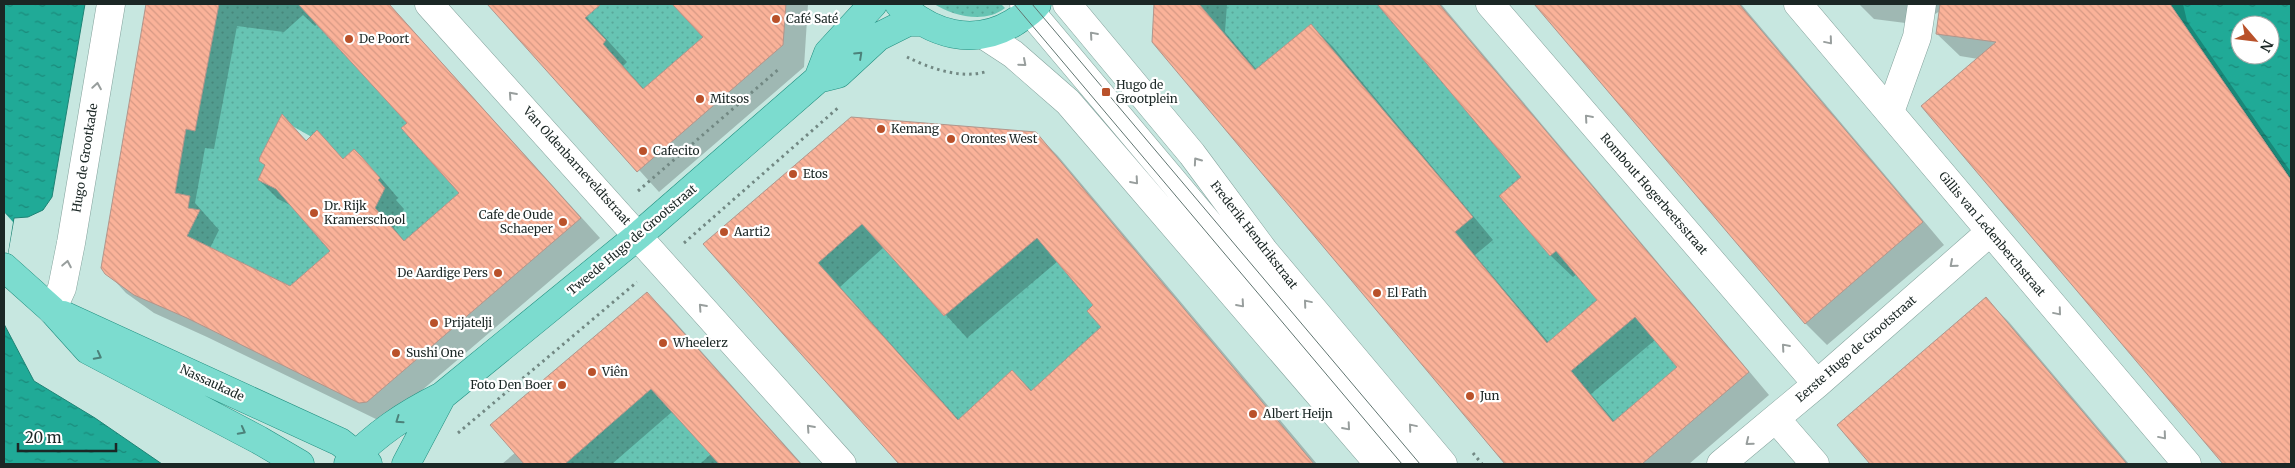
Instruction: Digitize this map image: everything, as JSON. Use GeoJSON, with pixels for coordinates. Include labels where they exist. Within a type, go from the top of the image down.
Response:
{"type":"FeatureCollection","features":[{"type":"Feature","properties":{"kind":"main road","name":"Tweede Hugo de Grootstraat"},"geometry":{"type":"LineString","coordinates":[[818,79],[828,53],[873,4]]}},
{"type":"Feature","properties":{"kind":"main road"},"geometry":{"type":"LineString","coordinates":[[898,4],[920,22],[947,33],[962,36],[984,35],[1003,29],[1031,6]]}},
{"type":"Feature","properties":{"kind":"main road","name":"Tweede Hugo de Grootstraat"},"geometry":{"type":"LineString","coordinates":[[358,461],[375,437],[408,414],[442,396],[639,235],[818,79],[838,74],[878,37],[908,22],[920,22]]}},
{"type":"Feature","properties":{"kind":"main road","name":"Nassaukade"},"geometry":{"type":"LineString","coordinates":[[5,268],[52,310],[88,350],[259,440],[300,464]]}},
{"type":"Feature","properties":{"kind":"main road","name":"Nassaukade"},"geometry":{"type":"LineString","coordinates":[[52,310],[340,442],[358,461]]}},
{"type":"Feature","properties":{"kind":"main road","name":"Tweede Hugo de Grootstraat"},"geometry":{"type":"LineString","coordinates":[[406,464],[442,396]]}},
{"type":"Feature","properties":{"kind":"street","name":"Hugo de Grootkade"},"geometry":{"type":"LineString","coordinates":[[52,310],[62,288],[71,244],[110,4]]}},
{"type":"Feature","properties":{"kind":"street","name":"Van Oldenbarneveldtstraat"},"geometry":{"type":"LineString","coordinates":[[429,4],[639,235],[842,464]]}},
{"type":"Feature","properties":{"kind":"street","name":"Frederik Hendrikstraat"},"geometry":{"type":"LineString","coordinates":[[1067,4],[1192,154],[1264,251],[1443,464]]}},
{"type":"Feature","properties":{"kind":"street","name":"Rombout Hogerbeetsstraat"},"geometry":{"type":"LineString","coordinates":[[1490,4],[1817,384]]}},
{"type":"Feature","properties":{"kind":"street","name":"Gillis van Ledenberchstraat"},"geometry":{"type":"LineString","coordinates":[[1798,4],[2187,464]]}},
{"type":"Feature","properties":{"kind":"street"},"geometry":{"type":"LineString","coordinates":[[1890,112],[1917,37],[1922,4]]}},
{"type":"Feature","properties":{"kind":"street","name":"Frederik Hendrikstraat"},"geometry":{"type":"LineString","coordinates":[[1031,6],[1411,464]]}},
{"type":"Feature","properties":{"kind":"street"},"geometry":{"type":"LineString","coordinates":[[984,35],[1018,58],[1068,102],[1379,464]]}},
{"type":"Feature","properties":{"kind":"street","name":"Eerste Hugo de Grootstraat"},"geometry":{"type":"LineString","coordinates":[[1720,464],[1817,384],[1990,232]]}},
{"type":"Feature","properties":{"kind":"street"},"geometry":{"type":"LineString","coordinates":[[1776,419],[1815,464]]}},
{"type":"Feature","properties":{"kind":"path"},"geometry":{"type":"LineString","coordinates":[[900,58],[904,55]]}},
{"type":"Feature","properties":{"kind":"path"},"geometry":{"type":"LineString","coordinates":[[616,210],[786,63]]}},
{"type":"Feature","properties":{"kind":"path"},"geometry":{"type":"LineString","coordinates":[[454,437],[662,262],[841,105]]}},
{"type":"Feature","properties":{"kind":"shaded area"},"geometry":{"type":"Polygon","coordinates":[[[193,4],[316,4],[480,177],[404,246],[317,140],[280,119],[295,195],[340,255],[329,310],[169,243],[188,26],[193,4]]]}},
{"type":"Feature","properties":{"kind":"shaded area"},"geometry":{"type":"Polygon","coordinates":[[[540,4],[762,4],[762,13],[640,119],[540,4]]]}},
{"type":"Feature","properties":{"kind":"shaded area"},"geometry":{"type":"Polygon","coordinates":[[[934,4],[1001,4],[1005,8],[997,13],[979,17],[960,15],[934,4]]]}},
{"type":"Feature","properties":{"kind":"shaded area"},"geometry":{"type":"Polygon","coordinates":[[[1195,4],[1414,4],[1699,368],[1595,464],[1555,464],[1195,33],[1195,4]]]}},
{"type":"Feature","properties":{"kind":"shaded area"},"geometry":{"type":"Polygon","coordinates":[[[1005,170],[1127,322],[966,463],[773,247],[1005,170]]]}},
{"type":"Feature","properties":{"kind":"shaded area"},"geometry":{"type":"Polygon","coordinates":[[[648,340],[753,464],[532,464],[525,456],[648,340]]]}},
{"type":"Feature","properties":{"kind":"water"},"geometry":{"type":"Polygon","coordinates":[[[4,4],[85,4],[52,197],[43,210],[28,217],[14,218],[4,275],[4,4]]]}},
{"type":"Feature","properties":{"kind":"water"},"geometry":{"type":"Polygon","coordinates":[[[2170,4],[2291,4],[2291,179],[2170,4]]]}},
{"type":"Feature","properties":{"kind":"water"},"geometry":{"type":"Polygon","coordinates":[[[4,324],[34,381],[95,418],[162,464],[4,464],[4,324]]]}},
{"type":"Feature","properties":{"kind":"pier"},"geometry":{"type":"Polygon","coordinates":[[[4,212],[13,222],[4,278],[4,212]]]}},
{"type":"Feature","properties":{"kind":"building"},"geometry":{"type":"Polygon","coordinates":[[[146,4],[219,4],[195,131],[186,129],[175,193],[190,196],[188,208],[200,210],[187,236],[290,286],[330,251],[276,189],[258,180],[265,165],[259,161],[260,157],[282,114],[306,141],[317,130],[343,159],[354,149],[361,156],[380,178],[378,180],[385,188],[375,208],[404,241],[459,193],[401,128],[407,123],[298,4],[389,4],[581,218],[367,402],[359,403],[187,318],[134,295],[105,274],[101,268],[146,4]]]}},
{"type":"Feature","properties":{"kind":"building"},"geometry":{"type":"Polygon","coordinates":[[[487,4],[601,4],[585,18],[606,40],[603,44],[643,89],[703,37],[672,4],[786,4],[783,45],[637,172],[487,4]]]}},
{"type":"Feature","properties":{"kind":"building"},"geometry":{"type":"Polygon","coordinates":[[[1154,4],[1199,4],[1255,70],[1311,24],[1473,217],[1455,232],[1547,343],[1597,300],[1556,251],[1550,256],[1499,196],[1521,177],[1377,4],[1439,4],[1749,372],[1642,464],[1505,464],[1152,42],[1154,4]],[[1635,317],[1571,371],[1613,422],[1677,367],[1635,317]]]}},
{"type":"Feature","properties":{"kind":"building"},"geometry":{"type":"Polygon","coordinates":[[[1534,4],[1739,4],[1923,222],[1805,324],[1534,4]]]}},
{"type":"Feature","properties":{"kind":"building"},"geometry":{"type":"Polygon","coordinates":[[[1940,4],[2170,4],[2291,180],[2291,464],[2223,464],[1921,106],[1996,42],[1936,34],[1940,4]]]}},
{"type":"Feature","properties":{"kind":"building"},"geometry":{"type":"Polygon","coordinates":[[[851,117],[1036,132],[1314,464],[899,464],[703,244],[851,117]],[[862,224],[818,263],[958,420],[1012,370],[1031,391],[1101,327],[1087,311],[1093,305],[1037,238],[944,316],[862,224]]]}},
{"type":"Feature","properties":{"kind":"building"},"geometry":{"type":"Polygon","coordinates":[[[647,292],[801,464],[719,464],[651,389],[565,464],[524,464],[490,425],[647,292]]]}},
{"type":"Feature","properties":{"kind":"building"},"geometry":{"type":"Polygon","coordinates":[[[1986,297],[2127,464],[1870,464],[1837,425],[1986,297]]]}},
{"type":"Feature","properties":{"kind":"tram line"},"geometry":{"type":"LineString","coordinates":[[1014,4],[1402,464]]}},
{"type":"Feature","properties":{"kind":"tram line"},"geometry":{"type":"LineString","coordinates":[[1032,4],[1420,464]]}},
{"type":"Feature","properties":{"kind":"place","name":"Café Saté"},"geometry":{"type":"Point","coordinates":[776,19]}},
{"type":"Feature","properties":{"kind":"place","name":"De Poort"},"geometry":{"type":"Point","coordinates":[349,39]}},
{"type":"Feature","properties":{"kind":"place","name":"Hugo de Grootplein"},"geometry":{"type":"Point","coordinates":[1106,92]}},
{"type":"Feature","properties":{"kind":"place","name":"Mitsos"},"geometry":{"type":"Point","coordinates":[700,99]}},
{"type":"Feature","properties":{"kind":"place","name":"Kemang"},"geometry":{"type":"Point","coordinates":[881,129]}},
{"type":"Feature","properties":{"kind":"place","name":"Orontes West"},"geometry":{"type":"Point","coordinates":[951,139]}},
{"type":"Feature","properties":{"kind":"place","name":"Cafecito"},"geometry":{"type":"Point","coordinates":[643,151]}},
{"type":"Feature","properties":{"kind":"place","name":"Etos"},"geometry":{"type":"Point","coordinates":[793,174]}},
{"type":"Feature","properties":{"kind":"place","name":"Dr. Rijk Kramerschool"},"geometry":{"type":"Point","coordinates":[314,213]}},
{"type":"Feature","properties":{"kind":"place","name":"Cafe de Oude Schaeper"},"geometry":{"type":"Point","coordinates":[563,222]}},
{"type":"Feature","properties":{"kind":"place","name":"Aarti2"},"geometry":{"type":"Point","coordinates":[724,232]}},
{"type":"Feature","properties":{"kind":"place","name":"De Aardige Pers"},"geometry":{"type":"Point","coordinates":[498,273]}},
{"type":"Feature","properties":{"kind":"place","name":"El Fath"},"geometry":{"type":"Point","coordinates":[1377,293]}},
{"type":"Feature","properties":{"kind":"place","name":"Prijatelji"},"geometry":{"type":"Point","coordinates":[434,323]}},
{"type":"Feature","properties":{"kind":"place","name":"Wheelerz"},"geometry":{"type":"Point","coordinates":[663,343]}},
{"type":"Feature","properties":{"kind":"place","name":"Sushi One"},"geometry":{"type":"Point","coordinates":[396,353]}},
{"type":"Feature","properties":{"kind":"place","name":"Viên"},"geometry":{"type":"Point","coordinates":[592,372]}},
{"type":"Feature","properties":{"kind":"place","name":"Foto Den Boer"},"geometry":{"type":"Point","coordinates":[562,385]}},
{"type":"Feature","properties":{"kind":"place","name":"Jun"},"geometry":{"type":"Point","coordinates":[1470,396]}},
{"type":"Feature","properties":{"kind":"place","name":"Albert Heijn"},"geometry":{"type":"Point","coordinates":[1253,414]}}]}
